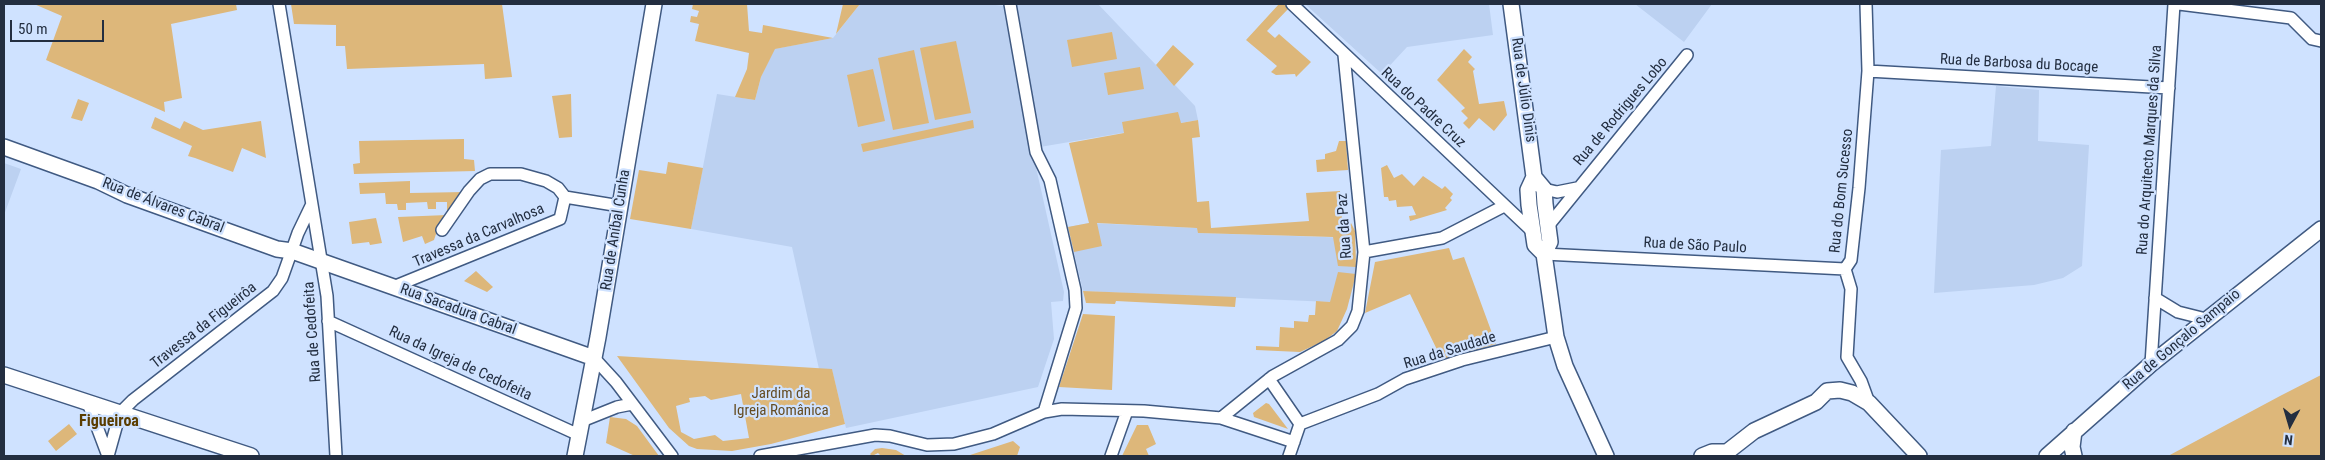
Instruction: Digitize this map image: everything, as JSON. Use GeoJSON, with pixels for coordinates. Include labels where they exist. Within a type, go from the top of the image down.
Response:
{"type":"FeatureCollection","features":[{"type":"Feature","properties":{"kind":"main road","name":"Rua de Aníbal Cunha"},"geometry":{"type":"LineString","coordinates":[[575,456],[594,358],[654,4]]}},
{"type":"Feature","properties":{"kind":"main road","name":"Rua de Júlio Dinis"},"geometry":{"type":"LineString","coordinates":[[1511,4],[1539,183],[1548,226],[1550,242],[1544,254],[1556,337],[1565,366],[1606,456]]}},
{"type":"Feature","properties":{"kind":"main road","name":"Rua de Álvares Cabral"},"geometry":{"type":"LineString","coordinates":[[4,147],[98,181],[127,195],[277,249],[292,251],[322,262]]}},
{"type":"Feature","properties":{"kind":"main road","name":"Rua de Júlio Dinis"},"geometry":{"type":"LineString","coordinates":[[1539,183],[1528,190],[1535,245],[1544,254]]}},
{"type":"Feature","properties":{"kind":"main road","name":"Rua de Gonçalo Sampaio"},"geometry":{"type":"LineString","coordinates":[[2047,456],[2206,319],[2321,229]]}},
{"type":"Feature","properties":{"kind":"main road","name":"Rua Sacadura Cabral"},"geometry":{"type":"LineString","coordinates":[[322,262],[594,358]]}},
{"type":"Feature","properties":{"kind":"main road"},"geometry":{"type":"LineString","coordinates":[[4,375],[252,456]]}},
{"type":"Feature","properties":{"kind":"main road"},"geometry":{"type":"LineString","coordinates":[[1702,456],[1712,452],[1727,452],[1754,431],[1816,402],[1827,392],[1840,390],[1852,393],[1869,403],[1919,456]]}},
{"type":"Feature","properties":{"kind":"main road"},"geometry":{"type":"LineString","coordinates":[[2074,431],[2072,448],[2074,456]]}},
{"type":"Feature","properties":{"kind":"street","name":"Rua de Cedofeita"},"geometry":{"type":"LineString","coordinates":[[279,4],[311,206],[322,262],[328,320],[336,456]]}},
{"type":"Feature","properties":{"kind":"street"},"geometry":{"type":"LineString","coordinates":[[1010,4],[1036,152],[1050,180],[1075,290],[1076,308],[1044,412]]}},
{"type":"Feature","properties":{"kind":"street","name":"Rua do Padre Cruz"},"geometry":{"type":"LineString","coordinates":[[1292,4],[1534,233]]}},
{"type":"Feature","properties":{"kind":"street","name":"Rua do Bom Sucesso"},"geometry":{"type":"LineString","coordinates":[[1866,4],[1868,70],[1855,239],[1851,260],[1845,269],[1851,289],[1847,357],[1861,381],[1869,403]]}},
{"type":"Feature","properties":{"kind":"street","name":"Rua do Arquitecto Marques da Silva"},"geometry":{"type":"LineString","coordinates":[[2152,364],[2174,4]]}},
{"type":"Feature","properties":{"kind":"street"},"geometry":{"type":"LineString","coordinates":[[2179,4],[2291,18],[2312,38],[2321,42]]}},
{"type":"Feature","properties":{"kind":"street","name":"Rua da Paz"},"geometry":{"type":"LineString","coordinates":[[1220,418],[1269,380],[1338,340],[1352,326],[1358,310],[1364,252],[1344,55]]}},
{"type":"Feature","properties":{"kind":"street","name":"Rua de Rodrigues Lobo"},"geometry":{"type":"LineString","coordinates":[[1548,226],[1577,188],[1687,56]]}},
{"type":"Feature","properties":{"kind":"street","name":"Rua de Barbosa du Bocage"},"geometry":{"type":"LineString","coordinates":[[1868,70],[2168,88]]}},
{"type":"Feature","properties":{"kind":"street"},"geometry":{"type":"LineString","coordinates":[[442,230],[469,191],[480,179],[490,174],[521,174],[540,179],[558,188],[565,198],[620,206]]}},
{"type":"Feature","properties":{"kind":"street","name":"Rua de Rodrigues Lobo"},"geometry":{"type":"LineString","coordinates":[[1539,183],[1558,192],[1577,188]]}},
{"type":"Feature","properties":{"kind":"street","name":"Travessa da Carvalhosa"},"geometry":{"type":"LineString","coordinates":[[393,287],[560,219],[565,198]]}},
{"type":"Feature","properties":{"kind":"street"},"geometry":{"type":"LineString","coordinates":[[292,251],[311,206]]}},
{"type":"Feature","properties":{"kind":"street"},"geometry":{"type":"LineString","coordinates":[[1364,252],[1442,238],[1504,206]]}},
{"type":"Feature","properties":{"kind":"street","name":"Travessa da Figueirôa"},"geometry":{"type":"LineString","coordinates":[[120,413],[133,400],[268,296],[282,278],[292,251]]}},
{"type":"Feature","properties":{"kind":"street","name":"Rua de São Paulo"},"geometry":{"type":"LineString","coordinates":[[1544,254],[1845,269]]}},
{"type":"Feature","properties":{"kind":"street"},"geometry":{"type":"LineString","coordinates":[[2155,298],[2178,312],[2206,319]]}},
{"type":"Feature","properties":{"kind":"street","name":"Rua da Igreja de Cedofeita"},"geometry":{"type":"LineString","coordinates":[[328,320],[580,428]]}},
{"type":"Feature","properties":{"kind":"street","name":"Rua da Saudade"},"geometry":{"type":"LineString","coordinates":[[1300,424],[1378,394],[1405,379],[1446,365],[1556,337]]}},
{"type":"Feature","properties":{"kind":"street"},"geometry":{"type":"LineString","coordinates":[[594,358],[671,456]]}},
{"type":"Feature","properties":{"kind":"street"},"geometry":{"type":"LineString","coordinates":[[1269,380],[1300,424],[1289,456]]}},
{"type":"Feature","properties":{"kind":"street"},"geometry":{"type":"LineString","coordinates":[[88,403],[108,456],[120,413]]}},
{"type":"Feature","properties":{"kind":"street"},"geometry":{"type":"LineString","coordinates":[[580,428],[632,404]]}},
{"type":"Feature","properties":{"kind":"street"},"geometry":{"type":"LineString","coordinates":[[760,456],[874,435],[890,436],[925,451],[972,441],[1044,412],[1062,409],[1127,410],[1220,418],[1294,442]]}},
{"type":"Feature","properties":{"kind":"street"},"geometry":{"type":"LineString","coordinates":[[1112,456],[1127,410]]}},
{"type":"Feature","properties":{"kind":"shaded area"},"geometry":{"type":"Polygon","coordinates":[[[860,4],[987,4],[1004,6],[1033,154],[1064,292],[1063,301],[1051,302],[1054,339],[1038,387],[846,428],[832,370],[819,369],[792,247],[691,229],[717,94],[755,100],[761,77],[774,49],[833,38],[860,4]]]}},
{"type":"Feature","properties":{"kind":"shaded area"},"geometry":{"type":"Polygon","coordinates":[[[1014,4],[1098,4],[1195,106],[1198,120],[1040,147],[1014,4]]]}},
{"type":"Feature","properties":{"kind":"shaded area"},"geometry":{"type":"Polygon","coordinates":[[[1305,4],[1489,4],[1493,35],[1407,47],[1382,74],[1305,4]]]}},
{"type":"Feature","properties":{"kind":"shaded area"},"geometry":{"type":"Polygon","coordinates":[[[1635,4],[1712,4],[1684,42],[1635,4]]]}},
{"type":"Feature","properties":{"kind":"shaded area"},"geometry":{"type":"Polygon","coordinates":[[[1996,86],[2039,90],[2038,141],[2089,145],[2082,266],[2063,278],[2034,285],[1934,293],[1941,150],[1991,146],[1996,86]]]}},
{"type":"Feature","properties":{"kind":"shaded area"},"geometry":{"type":"Polygon","coordinates":[[[4,163],[21,169],[4,215],[4,163]]]}},
{"type":"Feature","properties":{"kind":"shaded area"},"geometry":{"type":"Polygon","coordinates":[[[1089,223],[1198,228],[1198,233],[1355,238],[1356,274],[1350,299],[1330,302],[1083,291],[1068,227],[1089,223]]]}},
{"type":"Feature","properties":{"kind":"green space"},"geometry":{"type":"Polygon","coordinates":[[[34,4],[236,4],[237,10],[171,24],[182,98],[164,102],[165,112],[46,60],[62,16],[34,4]]]}},
{"type":"Feature","properties":{"kind":"green space"},"geometry":{"type":"Polygon","coordinates":[[[291,4],[502,4],[512,77],[485,79],[484,64],[347,69],[345,46],[336,46],[336,25],[294,24],[291,4]]]}},
{"type":"Feature","properties":{"kind":"green space"},"geometry":{"type":"Polygon","coordinates":[[[693,4],[747,4],[749,31],[762,33],[763,25],[833,38],[775,49],[761,77],[755,100],[735,97],[747,69],[749,53],[695,41],[699,24],[690,22],[691,16],[697,17],[699,11],[692,9],[693,4]]]}},
{"type":"Feature","properties":{"kind":"green space"},"geometry":{"type":"Polygon","coordinates":[[[843,4],[860,4],[836,34],[843,4]]]}},
{"type":"Feature","properties":{"kind":"green space"},"geometry":{"type":"Polygon","coordinates":[[[1279,4],[1284,4],[1289,8],[1267,31],[1275,38],[1279,34],[1311,62],[1296,77],[1295,74],[1276,75],[1271,72],[1277,66],[1246,40],[1279,4]]]}},
{"type":"Feature","properties":{"kind":"green space"},"geometry":{"type":"Polygon","coordinates":[[[1112,32],[1117,59],[1072,67],[1067,40],[1112,32]]]}},
{"type":"Feature","properties":{"kind":"green space"},"geometry":{"type":"Polygon","coordinates":[[[956,41],[971,113],[935,120],[920,48],[956,41]]]}},
{"type":"Feature","properties":{"kind":"green space"},"geometry":{"type":"Polygon","coordinates":[[[1173,45],[1194,64],[1174,86],[1156,65],[1173,45]]]}},
{"type":"Feature","properties":{"kind":"green space"},"geometry":{"type":"Polygon","coordinates":[[[1464,49],[1472,57],[1468,62],[1475,69],[1473,71],[1479,104],[1504,101],[1507,115],[1494,131],[1479,118],[1469,129],[1463,123],[1468,118],[1461,111],[1465,108],[1437,80],[1464,49]]]}},
{"type":"Feature","properties":{"kind":"green space"},"geometry":{"type":"Polygon","coordinates":[[[914,50],[929,123],[893,130],[878,58],[914,50]]]}},
{"type":"Feature","properties":{"kind":"green space"},"geometry":{"type":"Polygon","coordinates":[[[1140,67],[1144,89],[1108,95],[1104,73],[1140,67]]]}},
{"type":"Feature","properties":{"kind":"green space"},"geometry":{"type":"Polygon","coordinates":[[[873,69],[885,121],[858,127],[847,75],[873,69]]]}},
{"type":"Feature","properties":{"kind":"green space"},"geometry":{"type":"Polygon","coordinates":[[[571,94],[572,137],[559,138],[552,96],[571,94]]]}},
{"type":"Feature","properties":{"kind":"green space"},"geometry":{"type":"Polygon","coordinates":[[[78,99],[89,103],[82,121],[71,118],[78,99]]]}},
{"type":"Feature","properties":{"kind":"green space"},"geometry":{"type":"Polygon","coordinates":[[[1178,112],[1181,123],[1198,120],[1200,137],[1192,138],[1197,202],[1209,201],[1211,228],[1309,221],[1306,193],[1340,191],[1342,218],[1351,223],[1355,231],[1356,267],[1338,266],[1333,237],[1198,233],[1197,228],[1097,223],[1102,246],[1074,252],[1068,227],[1089,223],[1069,143],[1124,133],[1122,122],[1178,112]]]}},
{"type":"Feature","properties":{"kind":"green space"},"geometry":{"type":"Polygon","coordinates":[[[155,117],[180,129],[184,121],[203,130],[261,121],[266,158],[242,148],[233,172],[188,156],[192,146],[151,128],[155,117]]]}},
{"type":"Feature","properties":{"kind":"green space"},"geometry":{"type":"Polygon","coordinates":[[[973,120],[974,128],[863,152],[861,144],[973,120]]]}},
{"type":"Feature","properties":{"kind":"green space"},"geometry":{"type":"Polygon","coordinates":[[[464,139],[464,159],[474,160],[475,171],[354,174],[353,164],[360,163],[359,141],[464,139]]]}},
{"type":"Feature","properties":{"kind":"green space"},"geometry":{"type":"Polygon","coordinates":[[[1339,141],[1346,141],[1348,170],[1317,172],[1316,160],[1325,159],[1325,154],[1336,151],[1339,141]]]}},
{"type":"Feature","properties":{"kind":"green space"},"geometry":{"type":"Polygon","coordinates":[[[668,162],[703,168],[691,229],[630,219],[639,170],[666,174],[668,162]]]}},
{"type":"Feature","properties":{"kind":"green space"},"geometry":{"type":"Polygon","coordinates":[[[1387,165],[1394,178],[1402,174],[1414,186],[1423,176],[1442,189],[1445,186],[1453,194],[1450,198],[1452,200],[1445,208],[1447,210],[1410,221],[1409,216],[1416,215],[1412,206],[1397,207],[1396,200],[1389,201],[1388,197],[1384,197],[1381,168],[1387,165]]]}},
{"type":"Feature","properties":{"kind":"green space"},"geometry":{"type":"Polygon","coordinates":[[[410,181],[410,193],[465,192],[438,228],[434,240],[425,244],[422,236],[403,242],[398,217],[447,215],[447,202],[436,202],[436,209],[428,209],[427,202],[406,203],[406,210],[398,210],[397,204],[386,204],[385,193],[360,194],[359,183],[410,181]]]}},
{"type":"Feature","properties":{"kind":"green space"},"geometry":{"type":"Polygon","coordinates":[[[376,218],[382,243],[370,245],[369,242],[352,244],[349,222],[376,218]]]}},
{"type":"Feature","properties":{"kind":"green space"},"geometry":{"type":"Polygon","coordinates":[[[1449,248],[1453,260],[1464,257],[1496,344],[1442,360],[1410,294],[1365,313],[1375,262],[1449,248]]]}},
{"type":"Feature","properties":{"kind":"green space"},"geometry":{"type":"Polygon","coordinates":[[[476,271],[493,287],[487,292],[464,281],[476,271]]]}},
{"type":"Feature","properties":{"kind":"green space"},"geometry":{"type":"Polygon","coordinates":[[[1338,272],[1356,274],[1347,309],[1337,331],[1324,341],[1300,352],[1256,350],[1256,346],[1279,347],[1280,327],[1294,328],[1294,321],[1308,322],[1309,315],[1315,315],[1316,301],[1330,302],[1338,272]]]}},
{"type":"Feature","properties":{"kind":"green space"},"geometry":{"type":"Polygon","coordinates":[[[1083,291],[1236,297],[1235,307],[1116,301],[1115,304],[1086,303],[1083,291]]]}},
{"type":"Feature","properties":{"kind":"green space"},"geometry":{"type":"Polygon","coordinates":[[[1083,314],[1115,316],[1112,390],[1059,387],[1083,314]]]}},
{"type":"Feature","properties":{"kind":"green space","name":"Jardim da Igreja Românica"},"geometry":{"type":"Polygon","coordinates":[[[617,356],[832,369],[845,424],[771,444],[732,451],[697,449],[689,446],[669,428],[617,356]],[[741,394],[711,400],[705,396],[689,398],[690,402],[676,406],[681,432],[694,439],[715,435],[723,441],[749,438],[741,394]]]}},
{"type":"Feature","properties":{"kind":"green space"},"geometry":{"type":"Polygon","coordinates":[[[2321,375],[2321,456],[2168,456],[2280,396],[2321,375]]]}},
{"type":"Feature","properties":{"kind":"green space"},"geometry":{"type":"Polygon","coordinates":[[[1266,403],[1269,404],[1288,429],[1254,417],[1253,413],[1266,403]]]}},
{"type":"Feature","properties":{"kind":"green space"},"geometry":{"type":"Polygon","coordinates":[[[610,417],[626,419],[637,426],[659,456],[635,456],[606,443],[610,417]]]}},
{"type":"Feature","properties":{"kind":"green space"},"geometry":{"type":"Polygon","coordinates":[[[69,424],[77,434],[56,451],[48,441],[69,424]]]}},
{"type":"Feature","properties":{"kind":"green space"},"geometry":{"type":"Polygon","coordinates":[[[1137,425],[1148,425],[1156,444],[1146,449],[1149,456],[1122,456],[1137,425]]]}},
{"type":"Feature","properties":{"kind":"green space"},"geometry":{"type":"Polygon","coordinates":[[[1013,441],[1020,447],[1017,456],[967,456],[1013,441]]]}},
{"type":"Feature","properties":{"kind":"green space"},"geometry":{"type":"Polygon","coordinates":[[[875,449],[896,450],[906,456],[881,456],[878,453],[872,456],[870,454],[875,449]]]}},
{"type":"Feature","properties":{"kind":"district","name":"Figueiroa"},"geometry":{"type":"Point","coordinates":[109,422]}}]}
